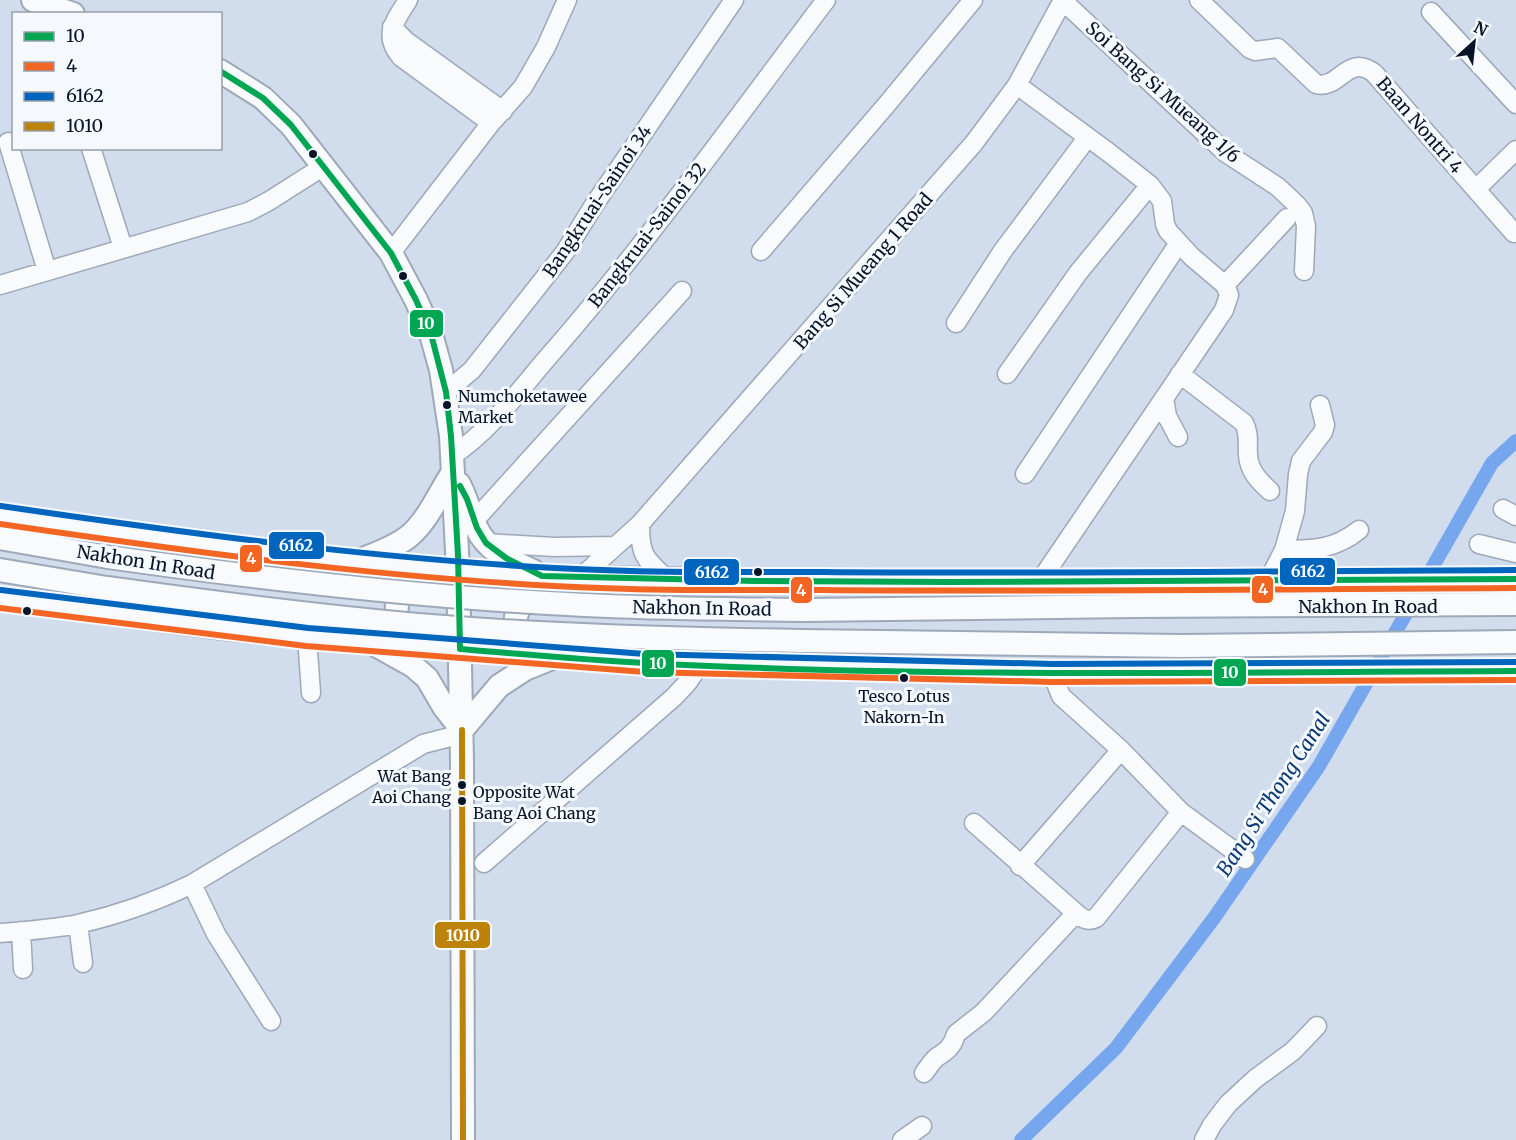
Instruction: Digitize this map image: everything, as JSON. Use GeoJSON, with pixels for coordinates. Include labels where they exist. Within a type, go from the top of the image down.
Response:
{"type":"FeatureCollection","features":[{"type":"Feature","properties":{"kind":"main road"},"geometry":{"type":"LineString","coordinates":[[44,2],[68,12]]}},
{"type":"Feature","properties":{"kind":"main road"},"geometry":{"type":"LineString","coordinates":[[222,72],[243,83],[276,109],[324,166],[391,254],[431,334],[446,392],[453,464],[458,570],[462,732],[463,1140]]}},
{"type":"Feature","properties":{"kind":"main road"},"geometry":{"type":"LineString","coordinates":[[453,464],[474,521],[486,543],[507,558],[548,577],[519,607],[516,621],[517,632],[527,642],[556,656]]}},
{"type":"Feature","properties":{"kind":"main road"},"geometry":{"type":"LineString","coordinates":[[357,561],[385,550],[409,536],[420,524],[453,464]]}},
{"type":"Feature","properties":{"kind":"main road","name":"Nakhon In Road"},"geometry":{"type":"LineString","coordinates":[[0,515],[357,561],[548,577],[771,582],[1516,579]]}},
{"type":"Feature","properties":{"kind":"main road","name":"Nakhon In Road"},"geometry":{"type":"LineString","coordinates":[[0,538],[208,572],[416,594],[534,603],[687,609],[805,610],[1516,604]]}},
{"type":"Feature","properties":{"kind":"main road"},"geometry":{"type":"LineString","coordinates":[[357,561],[387,582],[394,592],[397,603],[390,626],[370,642]]}},
{"type":"Feature","properties":{"kind":"main road","name":"Nakhon In Road"},"geometry":{"type":"LineString","coordinates":[[0,570],[107,588],[261,609],[432,626],[609,636],[1182,646],[1516,642]]}},
{"type":"Feature","properties":{"kind":"main road"},"geometry":{"type":"LineString","coordinates":[[0,599],[307,637],[645,663],[1052,673],[1516,671]]}},
{"type":"Feature","properties":{"kind":"main road"},"geometry":{"type":"LineString","coordinates":[[370,642],[413,666],[427,678],[462,732]]}},
{"type":"Feature","properties":{"kind":"main road"},"geometry":{"type":"LineString","coordinates":[[991,672],[1076,658],[1166,653],[1182,646]]}},
{"type":"Feature","properties":{"kind":"main road"},"geometry":{"type":"LineString","coordinates":[[462,732],[507,679],[556,656]]}},
{"type":"Feature","properties":{"kind":"street"},"geometry":{"type":"LineString","coordinates":[[408,0],[392,27],[497,117]]}},
{"type":"Feature","properties":{"kind":"street"},"geometry":{"type":"LineString","coordinates":[[391,254],[523,87],[567,0]]}},
{"type":"Feature","properties":{"kind":"street","name":"Bangkruai-Sainoi 34"},"geometry":{"type":"LineString","coordinates":[[446,392],[472,369],[559,260],[734,0]]}},
{"type":"Feature","properties":{"kind":"street","name":"Bangkruai-Sainoi 32"},"geometry":{"type":"LineString","coordinates":[[453,464],[508,406],[609,287],[826,0]]}},
{"type":"Feature","properties":{"kind":"street"},"geometry":{"type":"LineString","coordinates":[[761,251],[903,86],[973,0]]}},
{"type":"Feature","properties":{"kind":"street","name":"Bang Si Mueang 1 Road"},"geometry":{"type":"LineString","coordinates":[[581,577],[640,524],[974,143],[1017,85],[1063,0]]}},
{"type":"Feature","properties":{"kind":"street","name":"Soi Bang Si Mueang 1/6"},"geometry":{"type":"LineString","coordinates":[[1063,0],[1226,153],[1278,187],[1297,205],[1303,213],[1306,226],[1304,271]]}},
{"type":"Feature","properties":{"kind":"street","name":"Baan Nontri 4"},"geometry":{"type":"LineString","coordinates":[[1198,0],[1250,49],[1255,51],[1278,48],[1316,84],[1324,85],[1353,67],[1360,66],[1374,73],[1514,233]]}},
{"type":"Feature","properties":{"kind":"street"},"geometry":{"type":"LineString","coordinates":[[1431,12],[1516,104]]}},
{"type":"Feature","properties":{"kind":"street"},"geometry":{"type":"LineString","coordinates":[[1017,85],[1150,185],[1162,201],[1168,231],[1192,257],[1227,287]]}},
{"type":"Feature","properties":{"kind":"street"},"geometry":{"type":"LineString","coordinates":[[956,323],[1002,252],[1087,138]]}},
{"type":"Feature","properties":{"kind":"street"},"geometry":{"type":"LineString","coordinates":[[8,142],[47,271]]}},
{"type":"Feature","properties":{"kind":"street"},"geometry":{"type":"LineString","coordinates":[[92,150],[123,248]]}},
{"type":"Feature","properties":{"kind":"street"},"geometry":{"type":"LineString","coordinates":[[1476,189],[1516,150]]}},
{"type":"Feature","properties":{"kind":"street"},"geometry":{"type":"LineString","coordinates":[[0,285],[248,212],[324,166]]}},
{"type":"Feature","properties":{"kind":"street"},"geometry":{"type":"LineString","coordinates":[[1007,374],[1078,273],[1150,185]]}},
{"type":"Feature","properties":{"kind":"street"},"geometry":{"type":"LineString","coordinates":[[1040,581],[1224,310],[1228,303],[1227,287],[1287,218]]}},
{"type":"Feature","properties":{"kind":"street"},"geometry":{"type":"LineString","coordinates":[[1025,474],[1179,243]]}},
{"type":"Feature","properties":{"kind":"street"},"geometry":{"type":"LineString","coordinates":[[474,521],[682,291]]}},
{"type":"Feature","properties":{"kind":"street"},"geometry":{"type":"LineString","coordinates":[[1180,374],[1244,423],[1248,432],[1248,456],[1252,470],[1259,481],[1270,491]]}},
{"type":"Feature","properties":{"kind":"street"},"geometry":{"type":"LineString","coordinates":[[1164,398],[1167,416],[1178,437]]}},
{"type":"Feature","properties":{"kind":"street"},"geometry":{"type":"LineString","coordinates":[[1268,581],[1284,550],[1295,511],[1301,461],[1323,432],[1320,405]]}},
{"type":"Feature","properties":{"kind":"street"},"geometry":{"type":"LineString","coordinates":[[640,524],[641,550],[667,579]]}},
{"type":"Feature","properties":{"kind":"street"},"geometry":{"type":"LineString","coordinates":[[1284,550],[1306,550],[1330,546],[1345,541],[1359,530]]}},
{"type":"Feature","properties":{"kind":"street"},"geometry":{"type":"LineString","coordinates":[[486,543],[554,547],[614,546]]}},
{"type":"Feature","properties":{"kind":"street"},"geometry":{"type":"LineString","coordinates":[[1479,544],[1516,553]]}},
{"type":"Feature","properties":{"kind":"street"},"geometry":{"type":"LineString","coordinates":[[307,637],[311,693]]}},
{"type":"Feature","properties":{"kind":"street"},"geometry":{"type":"LineString","coordinates":[[484,863],[674,697],[700,664]]}},
{"type":"Feature","properties":{"kind":"street"},"geometry":{"type":"LineString","coordinates":[[1052,673],[1061,696],[1121,750],[1181,812],[1245,859]]}},
{"type":"Feature","properties":{"kind":"street"},"geometry":{"type":"LineString","coordinates":[[0,933],[78,924],[122,913],[192,884],[423,744],[462,732]]}},
{"type":"Feature","properties":{"kind":"street"},"geometry":{"type":"LineString","coordinates":[[1020,866],[1121,750]]}},
{"type":"Feature","properties":{"kind":"street"},"geometry":{"type":"LineString","coordinates":[[974,823],[1076,914],[1088,920],[1096,918],[1181,812]]}},
{"type":"Feature","properties":{"kind":"street"},"geometry":{"type":"LineString","coordinates":[[192,884],[216,934],[271,1021]]}},
{"type":"Feature","properties":{"kind":"street"},"geometry":{"type":"LineString","coordinates":[[924,1073],[936,1058],[954,1042],[956,1035],[984,1012],[1076,914]]}},
{"type":"Feature","properties":{"kind":"street"},"geometry":{"type":"LineString","coordinates":[[78,924],[83,963]]}},
{"type":"Feature","properties":{"kind":"street"},"geometry":{"type":"LineString","coordinates":[[21,931],[23,969]]}},
{"type":"Feature","properties":{"kind":"street"},"geometry":{"type":"LineString","coordinates":[[1204,1140],[1228,1104],[1255,1079],[1293,1051],[1317,1026]]}},
{"type":"Feature","properties":{"kind":"street"},"geometry":{"type":"LineString","coordinates":[[902,1140],[922,1126]]}},
{"type":"Feature","properties":{"kind":"waterway","name":"Bang Si Thong Canal"},"geometry":{"type":"LineString","coordinates":[[1021,1140],[1116,1048],[1214,918],[1319,766],[1492,463],[1516,441]]}},
{"type":"Feature","properties":{"kind":"transit line","name":"10"},"geometry":{"type":"LineString","coordinates":[[222,72],[263,98],[291,125],[391,253],[431,334],[446,392],[451,436],[458,555],[460,649],[645,663],[863,671],[1080,673],[1516,671]]}},
{"type":"Feature","properties":{"kind":"transit line","name":"10"},"geometry":{"type":"LineString","coordinates":[[460,486],[477,528],[486,543],[506,558],[542,576],[756,581],[947,582],[1516,579]]}},
{"type":"Feature","properties":{"kind":"transit line","name":"6162"},"geometry":{"type":"LineString","coordinates":[[1,506],[208,535],[346,551],[485,564],[588,570],[995,573],[1516,570]]}},
{"type":"Feature","properties":{"kind":"transit line","name":"4"},"geometry":{"type":"LineString","coordinates":[[0,524],[207,553],[345,569],[484,582],[587,588],[995,591],[1516,588]]}},
{"type":"Feature","properties":{"kind":"transit line","name":"6162"},"geometry":{"type":"LineString","coordinates":[[1,590],[308,628],[645,654],[1052,664],[1516,662]]}},
{"type":"Feature","properties":{"kind":"transit line","name":"4"},"geometry":{"type":"LineString","coordinates":[[0,608],[306,646],[645,672],[1052,682],[1516,680]]}},
{"type":"Feature","properties":{"kind":"transit line","name":"1010"},"geometry":{"type":"LineString","coordinates":[[462,730],[463,1140]]}},
{"type":"Feature","properties":{"kind":"place","name":"Numchoketawee Market"},"geometry":{"type":"Point","coordinates":[447,405]}},
{"type":"Feature","properties":{"kind":"place","name":"Tesco Lotus Nakorn-In"},"geometry":{"type":"Point","coordinates":[904,678]}},
{"type":"Feature","properties":{"kind":"place","name":"Wat Bang Aoi Chang"},"geometry":{"type":"Point","coordinates":[462,785]}},
{"type":"Feature","properties":{"kind":"place","name":"Opposite Wat Bang Aoi Chang"},"geometry":{"type":"Point","coordinates":[462,801]}}]}
